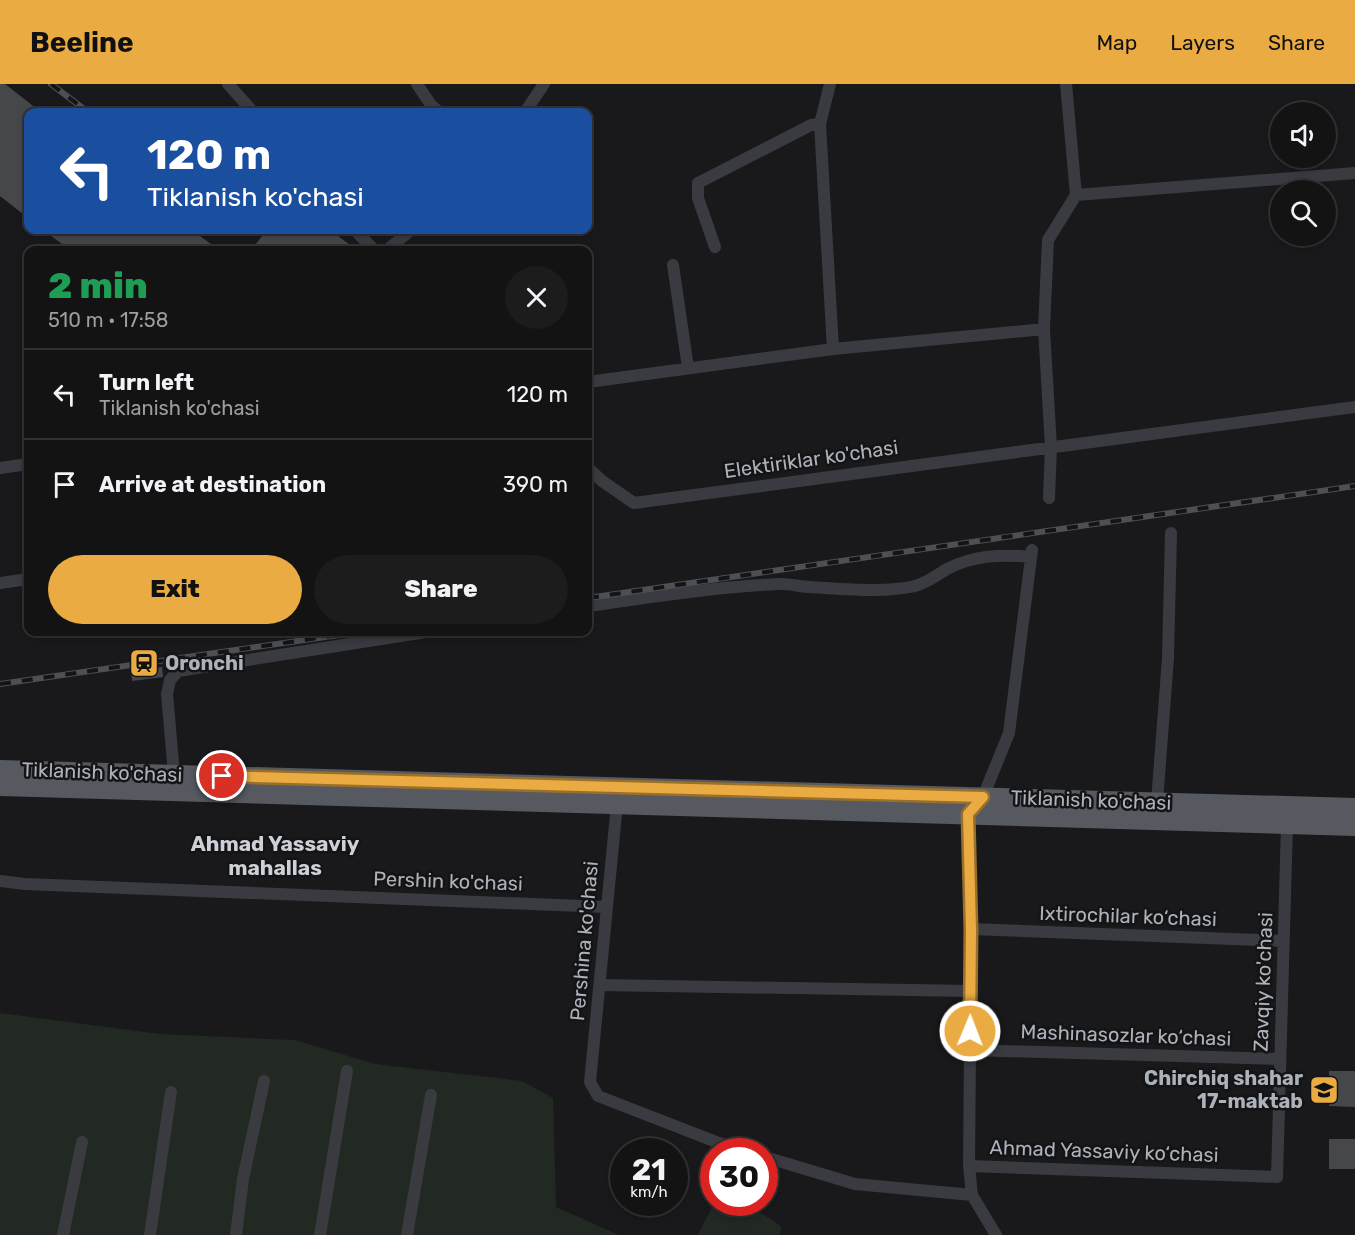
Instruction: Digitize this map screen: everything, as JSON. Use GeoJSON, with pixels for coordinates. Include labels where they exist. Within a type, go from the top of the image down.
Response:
{"type":"FeatureCollection","features":[{"type":"Feature","properties":{"kind":"main road","name":"Tiklanish ko'chasi"},"geometry":{"type":"LineString","coordinates":[[0,770],[1355,808]]}},
{"type":"Feature","properties":{"kind":"main road"},"geometry":{"type":"LineString","coordinates":[[0,786],[1355,826]]}},
{"type":"Feature","properties":{"kind":"main road"},"geometry":{"type":"LineString","coordinates":[[968,814],[983,797]]}},
{"type":"Feature","properties":{"kind":"street"},"geometry":{"type":"LineString","coordinates":[[228,84],[249,108]]}},
{"type":"Feature","properties":{"kind":"street"},"geometry":{"type":"LineString","coordinates":[[417,84],[434,108]]}},
{"type":"Feature","properties":{"kind":"street"},"geometry":{"type":"LineString","coordinates":[[528,108],[544,84]]}},
{"type":"Feature","properties":{"kind":"street"},"geometry":{"type":"LineString","coordinates":[[830,84],[820,124],[833,349]]}},
{"type":"Feature","properties":{"kind":"street"},"geometry":{"type":"LineString","coordinates":[[1049,498],[1051,447],[1044,329],[1048,240],[1076,195],[1066,84]]}},
{"type":"Feature","properties":{"kind":"street"},"geometry":{"type":"LineString","coordinates":[[715,247],[698,198],[698,183],[811,125],[820,124]]}},
{"type":"Feature","properties":{"kind":"street"},"geometry":{"type":"LineString","coordinates":[[1076,195],[1355,174]]}},
{"type":"Feature","properties":{"kind":"street"},"geometry":{"type":"LineString","coordinates":[[359,234],[370,246]]}},
{"type":"Feature","properties":{"kind":"street"},"geometry":{"type":"LineString","coordinates":[[392,246],[406,234]]}},
{"type":"Feature","properties":{"kind":"street"},"geometry":{"type":"LineString","coordinates":[[673,265],[688,368]]}},
{"type":"Feature","properties":{"kind":"street"},"geometry":{"type":"LineString","coordinates":[[592,381],[833,349],[1044,329]]}},
{"type":"Feature","properties":{"kind":"street","name":"Elektiriklar ko'chasi"},"geometry":{"type":"LineString","coordinates":[[592,472],[634,503],[1355,406]]}},
{"type":"Feature","properties":{"kind":"street"},"geometry":{"type":"LineString","coordinates":[[0,468],[24,465]]}},
{"type":"Feature","properties":{"kind":"street"},"geometry":{"type":"LineString","coordinates":[[1157,802],[1168,658],[1170,533]]}},
{"type":"Feature","properties":{"kind":"street"},"geometry":{"type":"LineString","coordinates":[[592,605],[715,589],[781,584],[809,587],[915,586],[949,568],[978,557],[1032,553],[1009,733],[983,797]]}},
{"type":"Feature","properties":{"kind":"street"},"geometry":{"type":"LineString","coordinates":[[0,583],[24,580]]}},
{"type":"Feature","properties":{"kind":"street"},"geometry":{"type":"LineString","coordinates":[[174,774],[168,694],[170,680],[178,671],[401,636]]}},
{"type":"Feature","properties":{"kind":"street","name":"Pershina ko'chasi"},"geometry":{"type":"LineString","coordinates":[[617,804],[590,1082],[598,1096],[706,1138]]}},
{"type":"Feature","properties":{"kind":"street"},"geometry":{"type":"LineString","coordinates":[[968,814],[971,930],[969,1166]]}},
{"type":"Feature","properties":{"kind":"street","name":"Zavqiy ko'chasi"},"geometry":{"type":"LineString","coordinates":[[1277,1177],[1287,824]]}},
{"type":"Feature","properties":{"kind":"street","name":"Pershin ko'chasi"},"geometry":{"type":"LineString","coordinates":[[0,881],[37,885],[607,907]]}},
{"type":"Feature","properties":{"kind":"street","name":"Ixtirochilar ko‘chasi"},"geometry":{"type":"LineString","coordinates":[[971,930],[1284,941]]}},
{"type":"Feature","properties":{"kind":"street"},"geometry":{"type":"LineString","coordinates":[[600,985],[971,991]]}},
{"type":"Feature","properties":{"kind":"street","name":"Mashinasozlar ko‘chasi"},"geometry":{"type":"LineString","coordinates":[[970,1050],[1280,1059]]}},
{"type":"Feature","properties":{"kind":"street"},"geometry":{"type":"LineString","coordinates":[[320,1235],[347,1071]]}},
{"type":"Feature","properties":{"kind":"street"},"geometry":{"type":"LineString","coordinates":[[236,1235],[243,1179],[264,1081]]}},
{"type":"Feature","properties":{"kind":"street"},"geometry":{"type":"LineString","coordinates":[[150,1235],[171,1092]]}},
{"type":"Feature","properties":{"kind":"street"},"geometry":{"type":"LineString","coordinates":[[407,1235],[431,1095]]}},
{"type":"Feature","properties":{"kind":"street"},"geometry":{"type":"LineString","coordinates":[[63,1235],[82,1142]]}},
{"type":"Feature","properties":{"kind":"street"},"geometry":{"type":"LineString","coordinates":[[778,1160],[855,1184],[972,1196]]}},
{"type":"Feature","properties":{"kind":"street","name":"Ahmad Yassaviy ko‘chasi"},"geometry":{"type":"LineString","coordinates":[[996,1235],[972,1196],[969,1166],[1277,1177]]}},
{"type":"Feature","properties":{"kind":"shaded area"},"geometry":{"type":"Polygon","coordinates":[[[0,1013],[160,1034],[295,1040],[375,1064],[522,1081],[553,1098],[556,1207],[619,1235],[0,1235],[0,1013]]]}},
{"type":"Feature","properties":{"kind":"shaded area"},"geometry":{"type":"Polygon","coordinates":[[[708,1216],[765,1216],[781,1226],[780,1235],[698,1235],[708,1216]]]}},
{"type":"Feature","properties":{"kind":"building"},"geometry":{"type":"Polygon","coordinates":[[[0,84],[5,84],[36,108],[24,108],[24,215],[0,196],[0,84]]]}},
{"type":"Feature","properties":{"kind":"building"},"geometry":{"type":"Polygon","coordinates":[[[48,234],[197,234],[214,246],[65,246],[48,234]]]}},
{"type":"Feature","properties":{"kind":"building"},"geometry":{"type":"Polygon","coordinates":[[[264,234],[335,234],[352,246],[254,246],[264,234]]]}},
{"type":"Feature","properties":{"kind":"building"},"geometry":{"type":"Polygon","coordinates":[[[162,667],[163,677],[132,681],[131,671],[162,667]]]}},
{"type":"Feature","properties":{"kind":"building"},"geometry":{"type":"Polygon","coordinates":[[[1329,1071],[1355,1071],[1355,1107],[1329,1106],[1329,1071]]]}},
{"type":"Feature","properties":{"kind":"building"},"geometry":{"type":"Polygon","coordinates":[[[1329,1139],[1355,1139],[1355,1169],[1329,1169],[1329,1139]]]}},
{"type":"Feature","properties":{"kind":"railway"},"geometry":{"type":"LineString","coordinates":[[51,84],[83,108]]}},
{"type":"Feature","properties":{"kind":"railway"},"geometry":{"type":"LineString","coordinates":[[592,597],[1355,486]]}},
{"type":"Feature","properties":{"kind":"railway"},"geometry":{"type":"LineString","coordinates":[[0,684],[332,636]]}},
{"type":"Feature","properties":{"kind":"place","name":"Oronchi"},"geometry":{"type":"Point","coordinates":[144,663]}},
{"type":"Feature","properties":{"kind":"place","name":"Chirchiq shahar 17-maktab"},"geometry":{"type":"Point","coordinates":[1324,1090]}},
{"type":"Feature","properties":{"kind":"district","name":"Ahmad Yassaviy mahallas"},"geometry":{"type":"Point","coordinates":[275,856]}},
{"type":"Feature","properties":{"kind":"route"},"geometry":{"type":"LineString","coordinates":[[222,776],[983,797],[968,814],[971,930],[970,1031]]}}]}
